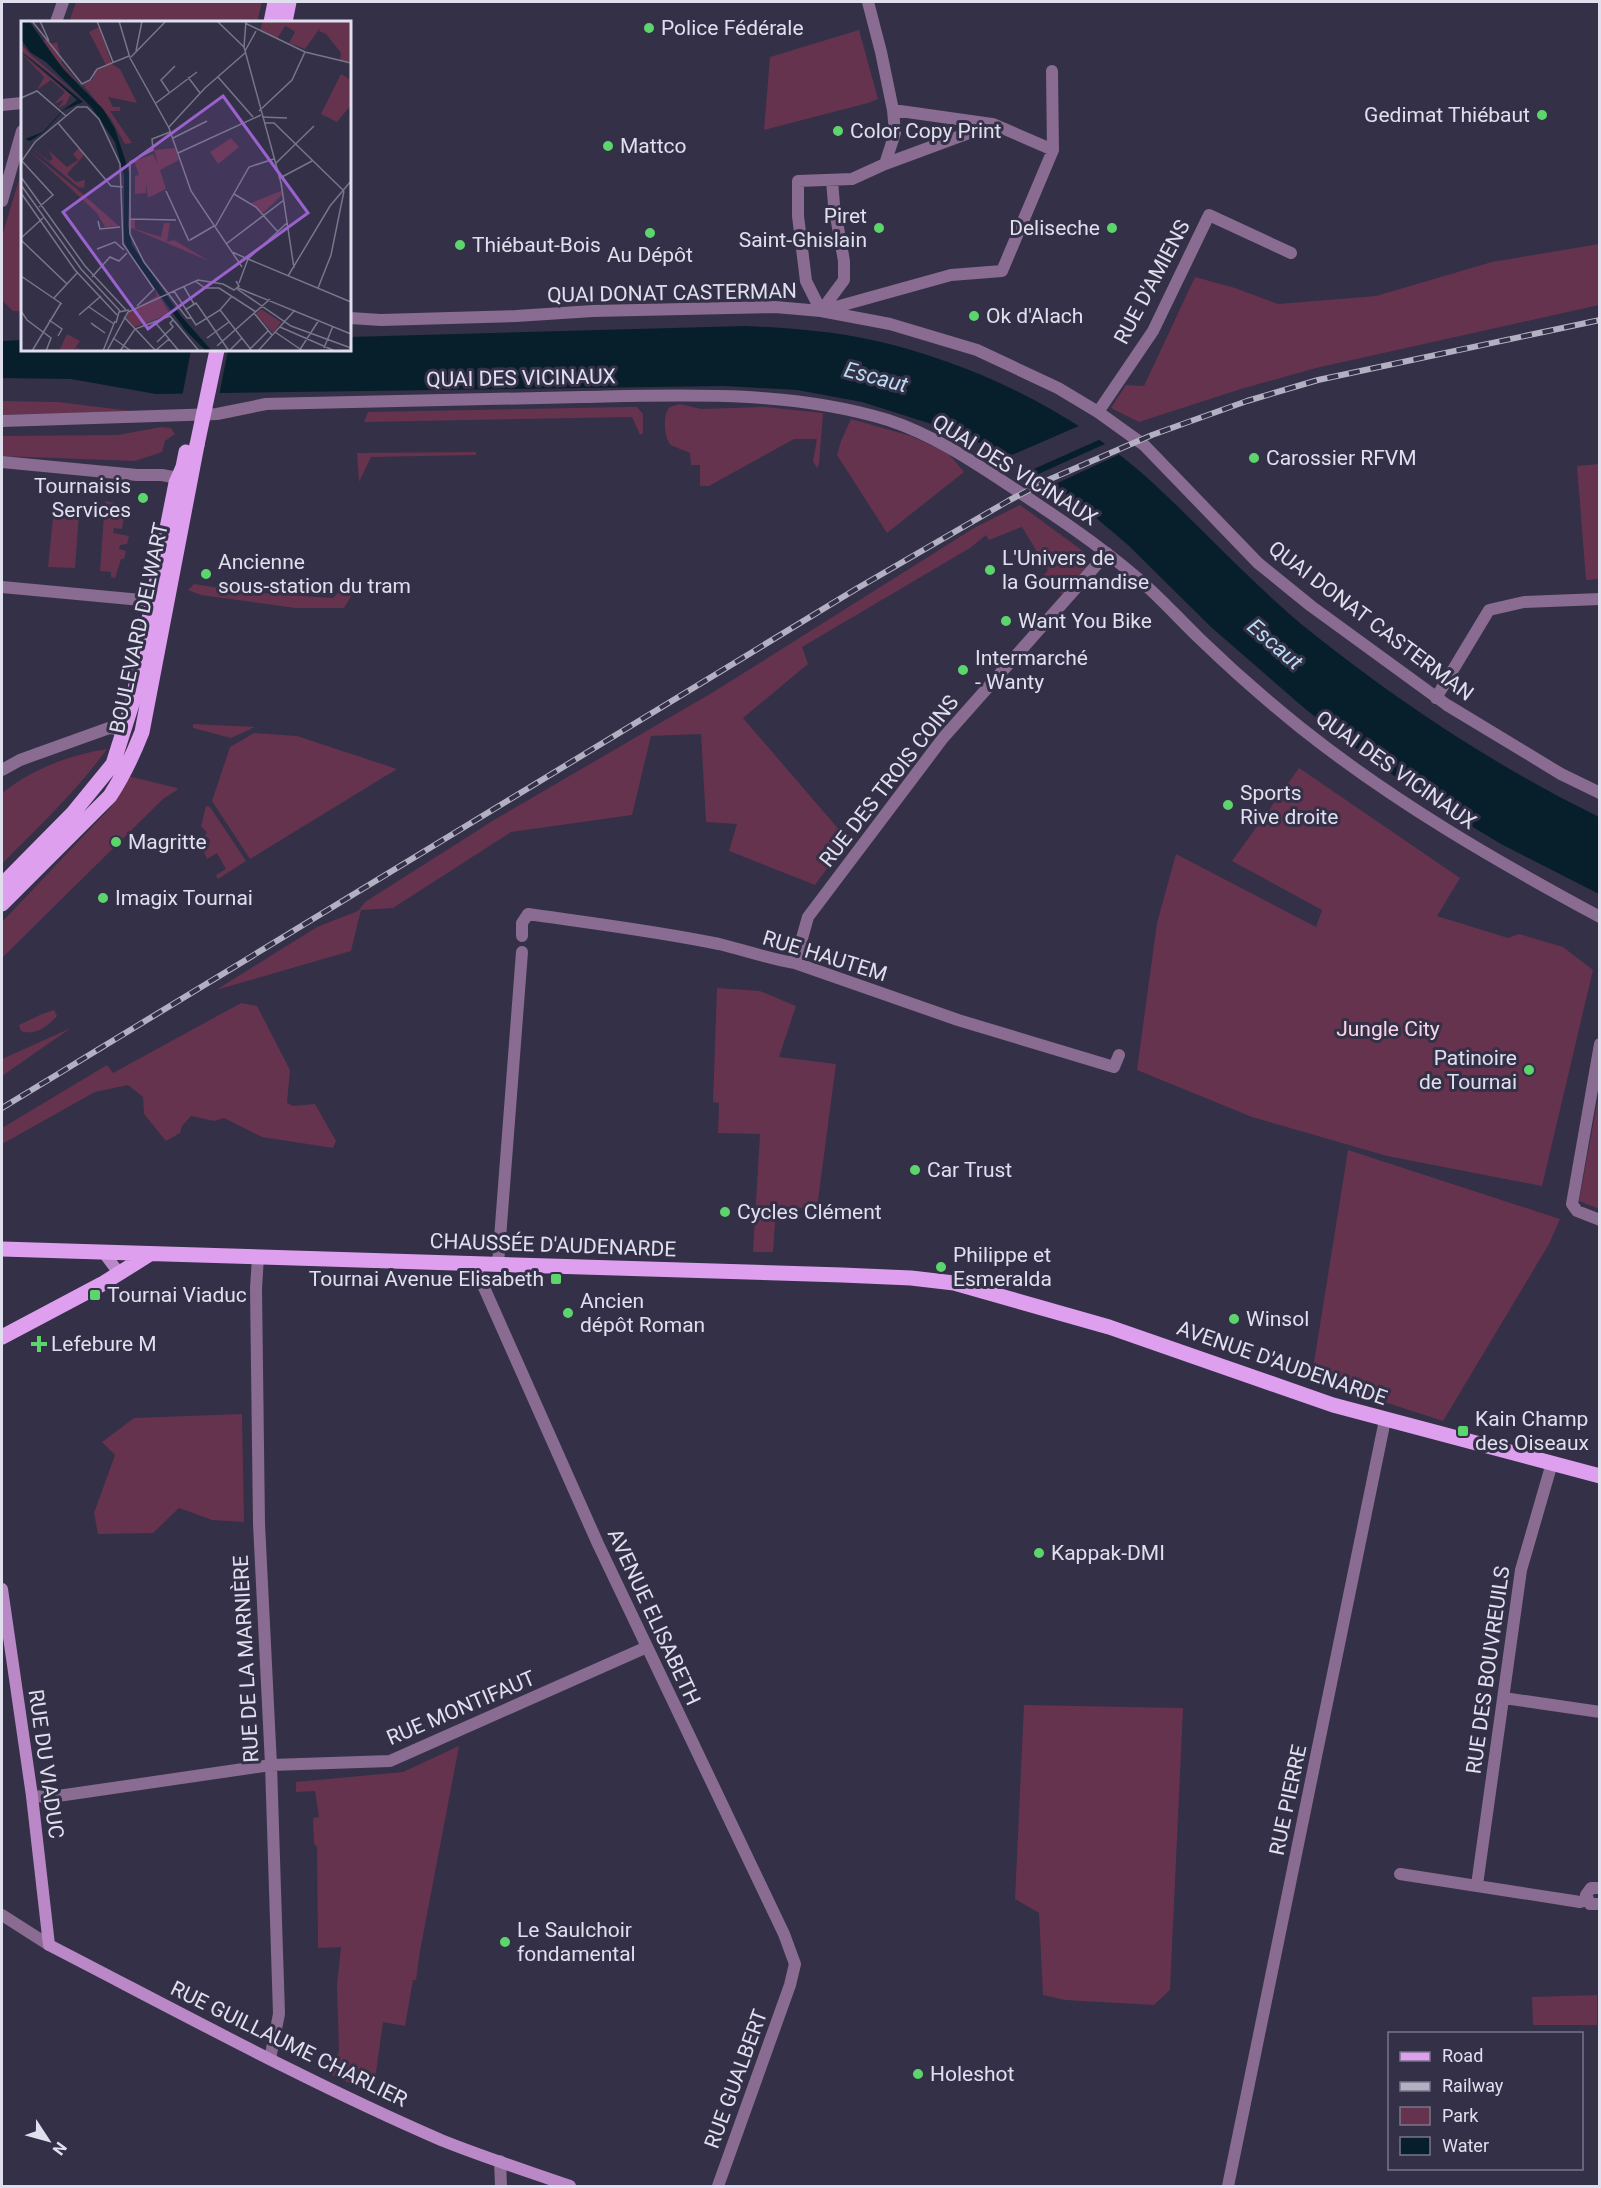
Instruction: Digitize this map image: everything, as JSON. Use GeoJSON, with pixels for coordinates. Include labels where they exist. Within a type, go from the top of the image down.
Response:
{"type":"FeatureCollection","features":[{"type":"Feature","properties":{"kind":"main road"},"geometry":{"type":"LineString","coordinates":[[271,21],[275,2]]}},
{"type":"Feature","properties":{"kind":"main road"},"geometry":{"type":"LineString","coordinates":[[285,21],[289,2]]}},
{"type":"Feature","properties":{"kind":"main road","name":"BOULEVARD DELWART"},"geometry":{"type":"LineString","coordinates":[[2,904],[110,796],[123,776],[142,732],[193,444],[207,351]]}},
{"type":"Feature","properties":{"kind":"main road","name":"BOULEVARD DELWART"},"geometry":{"type":"LineString","coordinates":[[2,885],[73,813],[112,764],[125,730],[178,478],[193,444],[217,351]]}},
{"type":"Feature","properties":{"kind":"main road","name":"CHAUSSÉE D'AUDENARDE"},"geometry":{"type":"LineString","coordinates":[[2,1249],[842,1275],[911,1278],[954,1283]]}},
{"type":"Feature","properties":{"kind":"main road"},"geometry":{"type":"LineString","coordinates":[[2,1337],[113,1278],[150,1254]]}},
{"type":"Feature","properties":{"kind":"main road","name":"AVENUE D'AUDENARDE"},"geometry":{"type":"LineString","coordinates":[[954,1283],[1109,1327],[1305,1396],[1385,1420],[1599,1476]]}},
{"type":"Feature","properties":{"kind":"street"},"geometry":{"type":"LineString","coordinates":[[57,21],[63,2]]}},
{"type":"Feature","properties":{"kind":"street"},"geometry":{"type":"LineString","coordinates":[[868,2],[881,52],[895,133],[885,164]]}},
{"type":"Feature","properties":{"kind":"street"},"geometry":{"type":"LineString","coordinates":[[821,311],[951,275],[1002,271],[1053,150],[1052,71]]}},
{"type":"Feature","properties":{"kind":"street"},"geometry":{"type":"LineString","coordinates":[[2,105],[21,103]]}},
{"type":"Feature","properties":{"kind":"street"},"geometry":{"type":"LineString","coordinates":[[892,110],[993,124],[1053,150]]}},
{"type":"Feature","properties":{"kind":"street"},"geometry":{"type":"LineString","coordinates":[[821,311],[806,281],[798,216],[798,181],[852,179],[885,164],[993,124]]}},
{"type":"Feature","properties":{"kind":"street"},"geometry":{"type":"LineString","coordinates":[[2,201],[21,134]]}},
{"type":"Feature","properties":{"kind":"street"},"geometry":{"type":"LineString","coordinates":[[821,311],[844,280],[844,261],[832,180]]}},
{"type":"Feature","properties":{"kind":"street","name":"RUE D'AMIENS"},"geometry":{"type":"LineString","coordinates":[[1098,412],[1153,331],[1209,215],[1291,253]]}},
{"type":"Feature","properties":{"kind":"street","name":"QUAI DONAT CASTERMAN"},"geometry":{"type":"LineString","coordinates":[[351,318],[381,320],[763,307],[821,311],[890,324],[977,350],[1040,378],[1098,412],[1144,445],[1258,563],[1311,606],[1436,698],[1561,774],[1599,793]]}},
{"type":"Feature","properties":{"kind":"street","name":"QUAI DES VICINAUX"},"geometry":{"type":"LineString","coordinates":[[2,421],[217,414],[266,404],[602,396],[756,398],[818,404],[891,422],[929,437],[966,458],[1072,527],[1107,553],[1139,578],[1234,670],[1342,760],[1434,824],[1599,917]]}},
{"type":"Feature","properties":{"kind":"street"},"geometry":{"type":"LineString","coordinates":[[2,462],[178,478]]}},
{"type":"Feature","properties":{"kind":"street","name":"RUE DES TROIS COINS"},"geometry":{"type":"LineString","coordinates":[[795,963],[808,917],[943,738],[1107,553]]}},
{"type":"Feature","properties":{"kind":"street"},"geometry":{"type":"LineString","coordinates":[[2,587],[152,601]]}},
{"type":"Feature","properties":{"kind":"street"},"geometry":{"type":"LineString","coordinates":[[1436,698],[1489,610],[1524,602],[1599,600]]}},
{"type":"Feature","properties":{"kind":"street"},"geometry":{"type":"LineString","coordinates":[[2,770],[20,760],[109,728],[125,730]]}},
{"type":"Feature","properties":{"kind":"street","name":"RUE HAUTEM"},"geometry":{"type":"LineString","coordinates":[[522,936],[522,924],[528,914],[709,942],[795,963],[958,1020],[1103,1064],[1114,1067],[1119,1055]]}},
{"type":"Feature","properties":{"kind":"street"},"geometry":{"type":"LineString","coordinates":[[498,1264],[522,952]]}},
{"type":"Feature","properties":{"kind":"street"},"geometry":{"type":"LineString","coordinates":[[1599,1044],[1572,1203],[1577,1211],[1599,1220]]}},
{"type":"Feature","properties":{"kind":"street"},"geometry":{"type":"LineString","coordinates":[[104,1253],[116,1269],[113,1278]]}},
{"type":"Feature","properties":{"kind":"street","name":"RUE DE LA MARNIÈRE"},"geometry":{"type":"LineString","coordinates":[[258,1257],[256,1288],[259,1524],[271,1765],[279,2014],[270,2059]]}},
{"type":"Feature","properties":{"kind":"street","name":"AVENUE ELISABETH"},"geometry":{"type":"LineString","coordinates":[[474,1264],[597,1544],[784,1934],[795,1964],[790,1985]]}},
{"type":"Feature","properties":{"kind":"street","name":"RUE PIERRE"},"geometry":{"type":"LineString","coordinates":[[1228,2187],[1385,1420]]}},
{"type":"Feature","properties":{"kind":"street","name":"RUE DES BOUVREUILS"},"geometry":{"type":"LineString","coordinates":[[1477,1885],[1521,1570],[1552,1463]]}},
{"type":"Feature","properties":{"kind":"street","name":"RUE DU VIADUC"},"geometry":{"type":"LineString","coordinates":[[2,1589],[32,1796],[49,1945]]}},
{"type":"Feature","properties":{"kind":"street","name":"RUE MONTIFAUT"},"geometry":{"type":"LineString","coordinates":[[32,1796],[51,1797],[271,1765],[390,1761],[647,1647]]}},
{"type":"Feature","properties":{"kind":"street"},"geometry":{"type":"LineString","coordinates":[[1504,1698],[1599,1712]]}},
{"type":"Feature","properties":{"kind":"street"},"geometry":{"type":"LineString","coordinates":[[1400,1874],[1580,1902],[1593,1902]]}},
{"type":"Feature","properties":{"kind":"street"},"geometry":{"type":"LineString","coordinates":[[1593,1902],[1586,1895],[1589,1889],[1599,1887]]}},
{"type":"Feature","properties":{"kind":"street","name":"RUE GUILLAUME CHARLIER"},"geometry":{"type":"LineString","coordinates":[[2,1915],[49,1945],[270,2059],[443,2140],[570,2187]]}},
{"type":"Feature","properties":{"kind":"street","name":"RUE GUALBERT"},"geometry":{"type":"LineString","coordinates":[[718,2187],[790,1985]]}},
{"type":"Feature","properties":{"kind":"street"},"geometry":{"type":"LineString","coordinates":[[500,2161],[501,2187]]}},
{"type":"Feature","properties":{"kind":"green space"},"geometry":{"type":"Polygon","coordinates":[[[76,2],[262,2],[257,21],[69,21],[76,2]]]}},
{"type":"Feature","properties":{"kind":"green space"},"geometry":{"type":"Polygon","coordinates":[[[859,30],[878,99],[764,130],[770,57],[859,30]]]}},
{"type":"Feature","properties":{"kind":"green space"},"geometry":{"type":"Polygon","coordinates":[[[21,173],[21,311],[13,311],[2,300],[2,236],[21,173]]]}},
{"type":"Feature","properties":{"kind":"green space"},"geometry":{"type":"Polygon","coordinates":[[[1599,244],[1599,305],[1316,368],[1139,422],[1111,408],[1126,385],[1144,386],[1195,277],[1235,288],[1278,304],[1376,296],[1492,262],[1599,244]]]}},
{"type":"Feature","properties":{"kind":"green space"},"geometry":{"type":"Polygon","coordinates":[[[2,401],[58,402],[131,411],[2,415],[2,401]]]}},
{"type":"Feature","properties":{"kind":"green space"},"geometry":{"type":"Polygon","coordinates":[[[680,404],[701,409],[765,407],[823,413],[819,464],[817,468],[813,461],[817,439],[794,439],[709,486],[700,486],[700,465],[691,465],[690,453],[671,445],[667,438],[665,421],[667,410],[680,404]]]}},
{"type":"Feature","properties":{"kind":"green space"},"geometry":{"type":"Polygon","coordinates":[[[637,407],[643,414],[643,433],[640,435],[632,417],[364,422],[368,412],[637,407]]]}},
{"type":"Feature","properties":{"kind":"green space"},"geometry":{"type":"Polygon","coordinates":[[[851,419],[911,436],[948,453],[964,472],[887,533],[837,455],[851,419]]]}},
{"type":"Feature","properties":{"kind":"green space"},"geometry":{"type":"Polygon","coordinates":[[[162,427],[171,428],[175,434],[165,441],[162,452],[135,461],[2,456],[2,436],[117,435],[162,427]]]}},
{"type":"Feature","properties":{"kind":"green space"},"geometry":{"type":"Polygon","coordinates":[[[476,452],[476,455],[371,457],[359,482],[357,453],[476,452]]]}},
{"type":"Feature","properties":{"kind":"green space"},"geometry":{"type":"Polygon","coordinates":[[[1599,464],[1599,579],[1586,580],[1577,466],[1599,464]]]}},
{"type":"Feature","properties":{"kind":"green space"},"geometry":{"type":"Polygon","coordinates":[[[105,501],[116,503],[116,508],[125,510],[122,529],[114,528],[113,533],[129,536],[127,544],[120,545],[119,549],[126,551],[115,578],[111,577],[111,572],[100,571],[105,501]]]}},
{"type":"Feature","properties":{"kind":"green space"},"geometry":{"type":"Polygon","coordinates":[[[1020,505],[1087,554],[1087,566],[1062,594],[1041,578],[1048,570],[1022,527],[989,540],[986,535],[970,548],[802,647],[808,664],[743,718],[848,840],[815,885],[729,851],[737,824],[706,822],[701,734],[651,736],[632,815],[511,832],[393,908],[361,910],[351,951],[216,990],[317,927],[358,911],[365,902],[494,820],[715,691],[974,528],[1020,505]]]}},
{"type":"Feature","properties":{"kind":"green space"},"geometry":{"type":"Polygon","coordinates":[[[54,508],[79,512],[75,568],[48,567],[54,508]]]}},
{"type":"Feature","properties":{"kind":"green space"},"geometry":{"type":"Polygon","coordinates":[[[194,584],[245,592],[333,598],[344,588],[358,585],[344,608],[295,608],[201,595],[188,590],[194,584]]]}},
{"type":"Feature","properties":{"kind":"green space"},"geometry":{"type":"Polygon","coordinates":[[[193,724],[255,727],[231,738],[193,728],[193,724]]]}},
{"type":"Feature","properties":{"kind":"green space"},"geometry":{"type":"Polygon","coordinates":[[[254,733],[297,736],[397,769],[250,859],[212,801],[230,747],[254,733]]]}},
{"type":"Feature","properties":{"kind":"green space"},"geometry":{"type":"Polygon","coordinates":[[[107,749],[70,794],[2,864],[2,793],[51,764],[107,749]]]}},
{"type":"Feature","properties":{"kind":"green space","name":"Jungle City"},"geometry":{"type":"Polygon","coordinates":[[[1299,768],[1460,878],[1437,916],[1508,938],[1519,934],[1563,947],[1593,970],[1542,1186],[1387,1156],[1252,1117],[1137,1070],[1157,923],[1176,854],[1316,927],[1322,910],[1232,861],[1299,768]]]}},
{"type":"Feature","properties":{"kind":"green space"},"geometry":{"type":"Polygon","coordinates":[[[128,776],[177,788],[177,790],[163,799],[2,958],[2,922],[110,808],[128,776]]]}},
{"type":"Feature","properties":{"kind":"green space"},"geometry":{"type":"Polygon","coordinates":[[[206,806],[210,807],[246,861],[218,879],[216,875],[226,869],[217,853],[207,859],[203,849],[210,843],[205,835],[207,833],[201,826],[206,806]]]}},
{"type":"Feature","properties":{"kind":"green space"},"geometry":{"type":"Polygon","coordinates":[[[717,988],[760,991],[796,1006],[779,1057],[836,1064],[817,1208],[776,1208],[773,1252],[753,1252],[760,1134],[718,1133],[719,1103],[713,1102],[717,988]]]}},
{"type":"Feature","properties":{"kind":"green space"},"geometry":{"type":"Polygon","coordinates":[[[241,1003],[257,1006],[290,1070],[287,1103],[293,1106],[315,1104],[336,1141],[333,1148],[262,1137],[224,1118],[214,1121],[191,1116],[182,1126],[180,1133],[166,1141],[144,1114],[143,1097],[128,1085],[95,1092],[2,1144],[2,1128],[107,1065],[113,1073],[241,1003]]]}},
{"type":"Feature","properties":{"kind":"green space"},"geometry":{"type":"Polygon","coordinates":[[[54,1010],[57,1016],[45,1027],[32,1032],[21,1031],[19,1025],[54,1010]]]}},
{"type":"Feature","properties":{"kind":"green space"},"geometry":{"type":"Polygon","coordinates":[[[71,1028],[2,1076],[2,1059],[71,1028]]]}},
{"type":"Feature","properties":{"kind":"green space"},"geometry":{"type":"Polygon","coordinates":[[[1599,1093],[1599,1209],[1579,1201],[1599,1093]]]}},
{"type":"Feature","properties":{"kind":"green space"},"geometry":{"type":"Polygon","coordinates":[[[1348,1150],[1560,1219],[1549,1244],[1443,1421],[1323,1382],[1312,1375],[1348,1150]]]}},
{"type":"Feature","properties":{"kind":"green space"},"geometry":{"type":"Polygon","coordinates":[[[242,1414],[244,1522],[212,1520],[179,1508],[153,1533],[98,1534],[94,1513],[115,1455],[102,1442],[134,1418],[242,1414]]]}},
{"type":"Feature","properties":{"kind":"green space"},"geometry":{"type":"Polygon","coordinates":[[[1024,1705],[1183,1708],[1170,1990],[1154,2005],[1065,2000],[1043,1995],[1039,1913],[1015,1899],[1024,1705]]]}},
{"type":"Feature","properties":{"kind":"green space"},"geometry":{"type":"Polygon","coordinates":[[[459,1746],[416,1980],[413,1980],[405,2026],[383,2022],[373,2094],[329,2074],[339,2051],[337,1984],[341,1947],[318,1948],[317,1847],[314,1844],[313,1818],[319,1817],[315,1791],[296,1792],[296,1782],[403,1772],[459,1746]]]}},
{"type":"Feature","properties":{"kind":"green space"},"geometry":{"type":"Polygon","coordinates":[[[1597,1995],[1597,2025],[1533,2025],[1532,1997],[1597,1995]]]}},
{"type":"Feature","properties":{"kind":"water","name":"Escaut"},"geometry":{"type":"Polygon","coordinates":[[[746,326],[840,334],[872,340],[910,350],[985,376],[1057,413],[1091,434],[1123,458],[1153,483],[1270,596],[1311,632],[1378,683],[1487,756],[1599,817],[1599,894],[1501,844],[1428,800],[1348,743],[1303,707],[1211,627],[1128,545],[1062,491],[1005,454],[944,428],[862,402],[797,390],[725,386],[156,394],[71,379],[2,378],[2,341],[21,340],[21,351],[351,351],[351,337],[746,326]]]}},
{"type":"Feature","properties":{"kind":"pier"},"geometry":{"type":"Polygon","coordinates":[[[191,351],[228,351],[219,396],[182,397],[191,351]]]}},
{"type":"Feature","properties":{"kind":"pier"},"geometry":{"type":"Polygon","coordinates":[[[1081,425],[1101,439],[1027,472],[1005,458],[1081,425]]]}},
{"type":"Feature","properties":{"kind":"pier"},"geometry":{"type":"Polygon","coordinates":[[[1107,443],[1122,453],[1049,487],[1034,476],[1107,443]]]}},
{"type":"Feature","properties":{"kind":"railway"},"geometry":{"type":"LineString","coordinates":[[2,1108],[856,589],[1048,480],[1152,435],[1247,401],[1318,380],[1600,320]]}},
{"type":"Feature","properties":{"kind":"place","name":"Police Fédérale"},"geometry":{"type":"Point","coordinates":[649,28]}},
{"type":"Feature","properties":{"kind":"place","name":"Gedimat Thiébaut"},"geometry":{"type":"Point","coordinates":[1542,115]}},
{"type":"Feature","properties":{"kind":"place","name":"Color Copy Print"},"geometry":{"type":"Point","coordinates":[838,131]}},
{"type":"Feature","properties":{"kind":"place","name":"Mattco"},"geometry":{"type":"Point","coordinates":[608,146]}},
{"type":"Feature","properties":{"kind":"place","name":"Piret Saint-Ghislain"},"geometry":{"type":"Point","coordinates":[879,228]}},
{"type":"Feature","properties":{"kind":"place","name":"Deliseche"},"geometry":{"type":"Point","coordinates":[1112,228]}},
{"type":"Feature","properties":{"kind":"place","name":"Au Dépôt"},"geometry":{"type":"Point","coordinates":[650,233]}},
{"type":"Feature","properties":{"kind":"place","name":"Thiébaut-Bois"},"geometry":{"type":"Point","coordinates":[460,245]}},
{"type":"Feature","properties":{"kind":"place","name":"Ok d'Alach"},"geometry":{"type":"Point","coordinates":[974,316]}},
{"type":"Feature","properties":{"kind":"place","name":"Carossier RFVM"},"geometry":{"type":"Point","coordinates":[1254,458]}},
{"type":"Feature","properties":{"kind":"place","name":"Tournaisis Services"},"geometry":{"type":"Point","coordinates":[143,498]}},
{"type":"Feature","properties":{"kind":"place","name":"L'Univers de la Gourmandise"},"geometry":{"type":"Point","coordinates":[990,570]}},
{"type":"Feature","properties":{"kind":"place","name":"Ancienne sous-station du tram"},"geometry":{"type":"Point","coordinates":[206,574]}},
{"type":"Feature","properties":{"kind":"place","name":"Want You Bike"},"geometry":{"type":"Point","coordinates":[1006,621]}},
{"type":"Feature","properties":{"kind":"place","name":"Intermarché - Wanty"},"geometry":{"type":"Point","coordinates":[963,670]}},
{"type":"Feature","properties":{"kind":"place","name":"Sports Rive droite"},"geometry":{"type":"Point","coordinates":[1228,805]}},
{"type":"Feature","properties":{"kind":"place","name":"Magritte"},"geometry":{"type":"Point","coordinates":[116,842]}},
{"type":"Feature","properties":{"kind":"place","name":"Imagix Tournai"},"geometry":{"type":"Point","coordinates":[103,898]}},
{"type":"Feature","properties":{"kind":"place","name":"Patinoire de Tournai"},"geometry":{"type":"Point","coordinates":[1529,1070]}},
{"type":"Feature","properties":{"kind":"place","name":"Car Trust"},"geometry":{"type":"Point","coordinates":[915,1170]}},
{"type":"Feature","properties":{"kind":"place","name":"Cycles Clément"},"geometry":{"type":"Point","coordinates":[725,1212]}},
{"type":"Feature","properties":{"kind":"place","name":"Philippe et Esmeralda"},"geometry":{"type":"Point","coordinates":[941,1267]}},
{"type":"Feature","properties":{"kind":"place","name":"Tournai Avenue Elisabeth"},"geometry":{"type":"Point","coordinates":[556,1279]}},
{"type":"Feature","properties":{"kind":"place","name":"Tournai Viaduc"},"geometry":{"type":"Point","coordinates":[95,1295]}},
{"type":"Feature","properties":{"kind":"place","name":"Ancien dépôt Roman"},"geometry":{"type":"Point","coordinates":[568,1313]}},
{"type":"Feature","properties":{"kind":"place","name":"Winsol"},"geometry":{"type":"Point","coordinates":[1234,1319]}},
{"type":"Feature","properties":{"kind":"place","name":"Lefebure M"},"geometry":{"type":"Point","coordinates":[39,1344]}},
{"type":"Feature","properties":{"kind":"place","name":"Kain Champ des Oiseaux"},"geometry":{"type":"Point","coordinates":[1463,1431]}},
{"type":"Feature","properties":{"kind":"place","name":"Kappak-DMI"},"geometry":{"type":"Point","coordinates":[1039,1553]}},
{"type":"Feature","properties":{"kind":"place","name":"Le Saulchoir fondamental"},"geometry":{"type":"Point","coordinates":[505,1942]}},
{"type":"Feature","properties":{"kind":"place","name":"Holeshot"},"geometry":{"type":"Point","coordinates":[918,2074]}}]}
